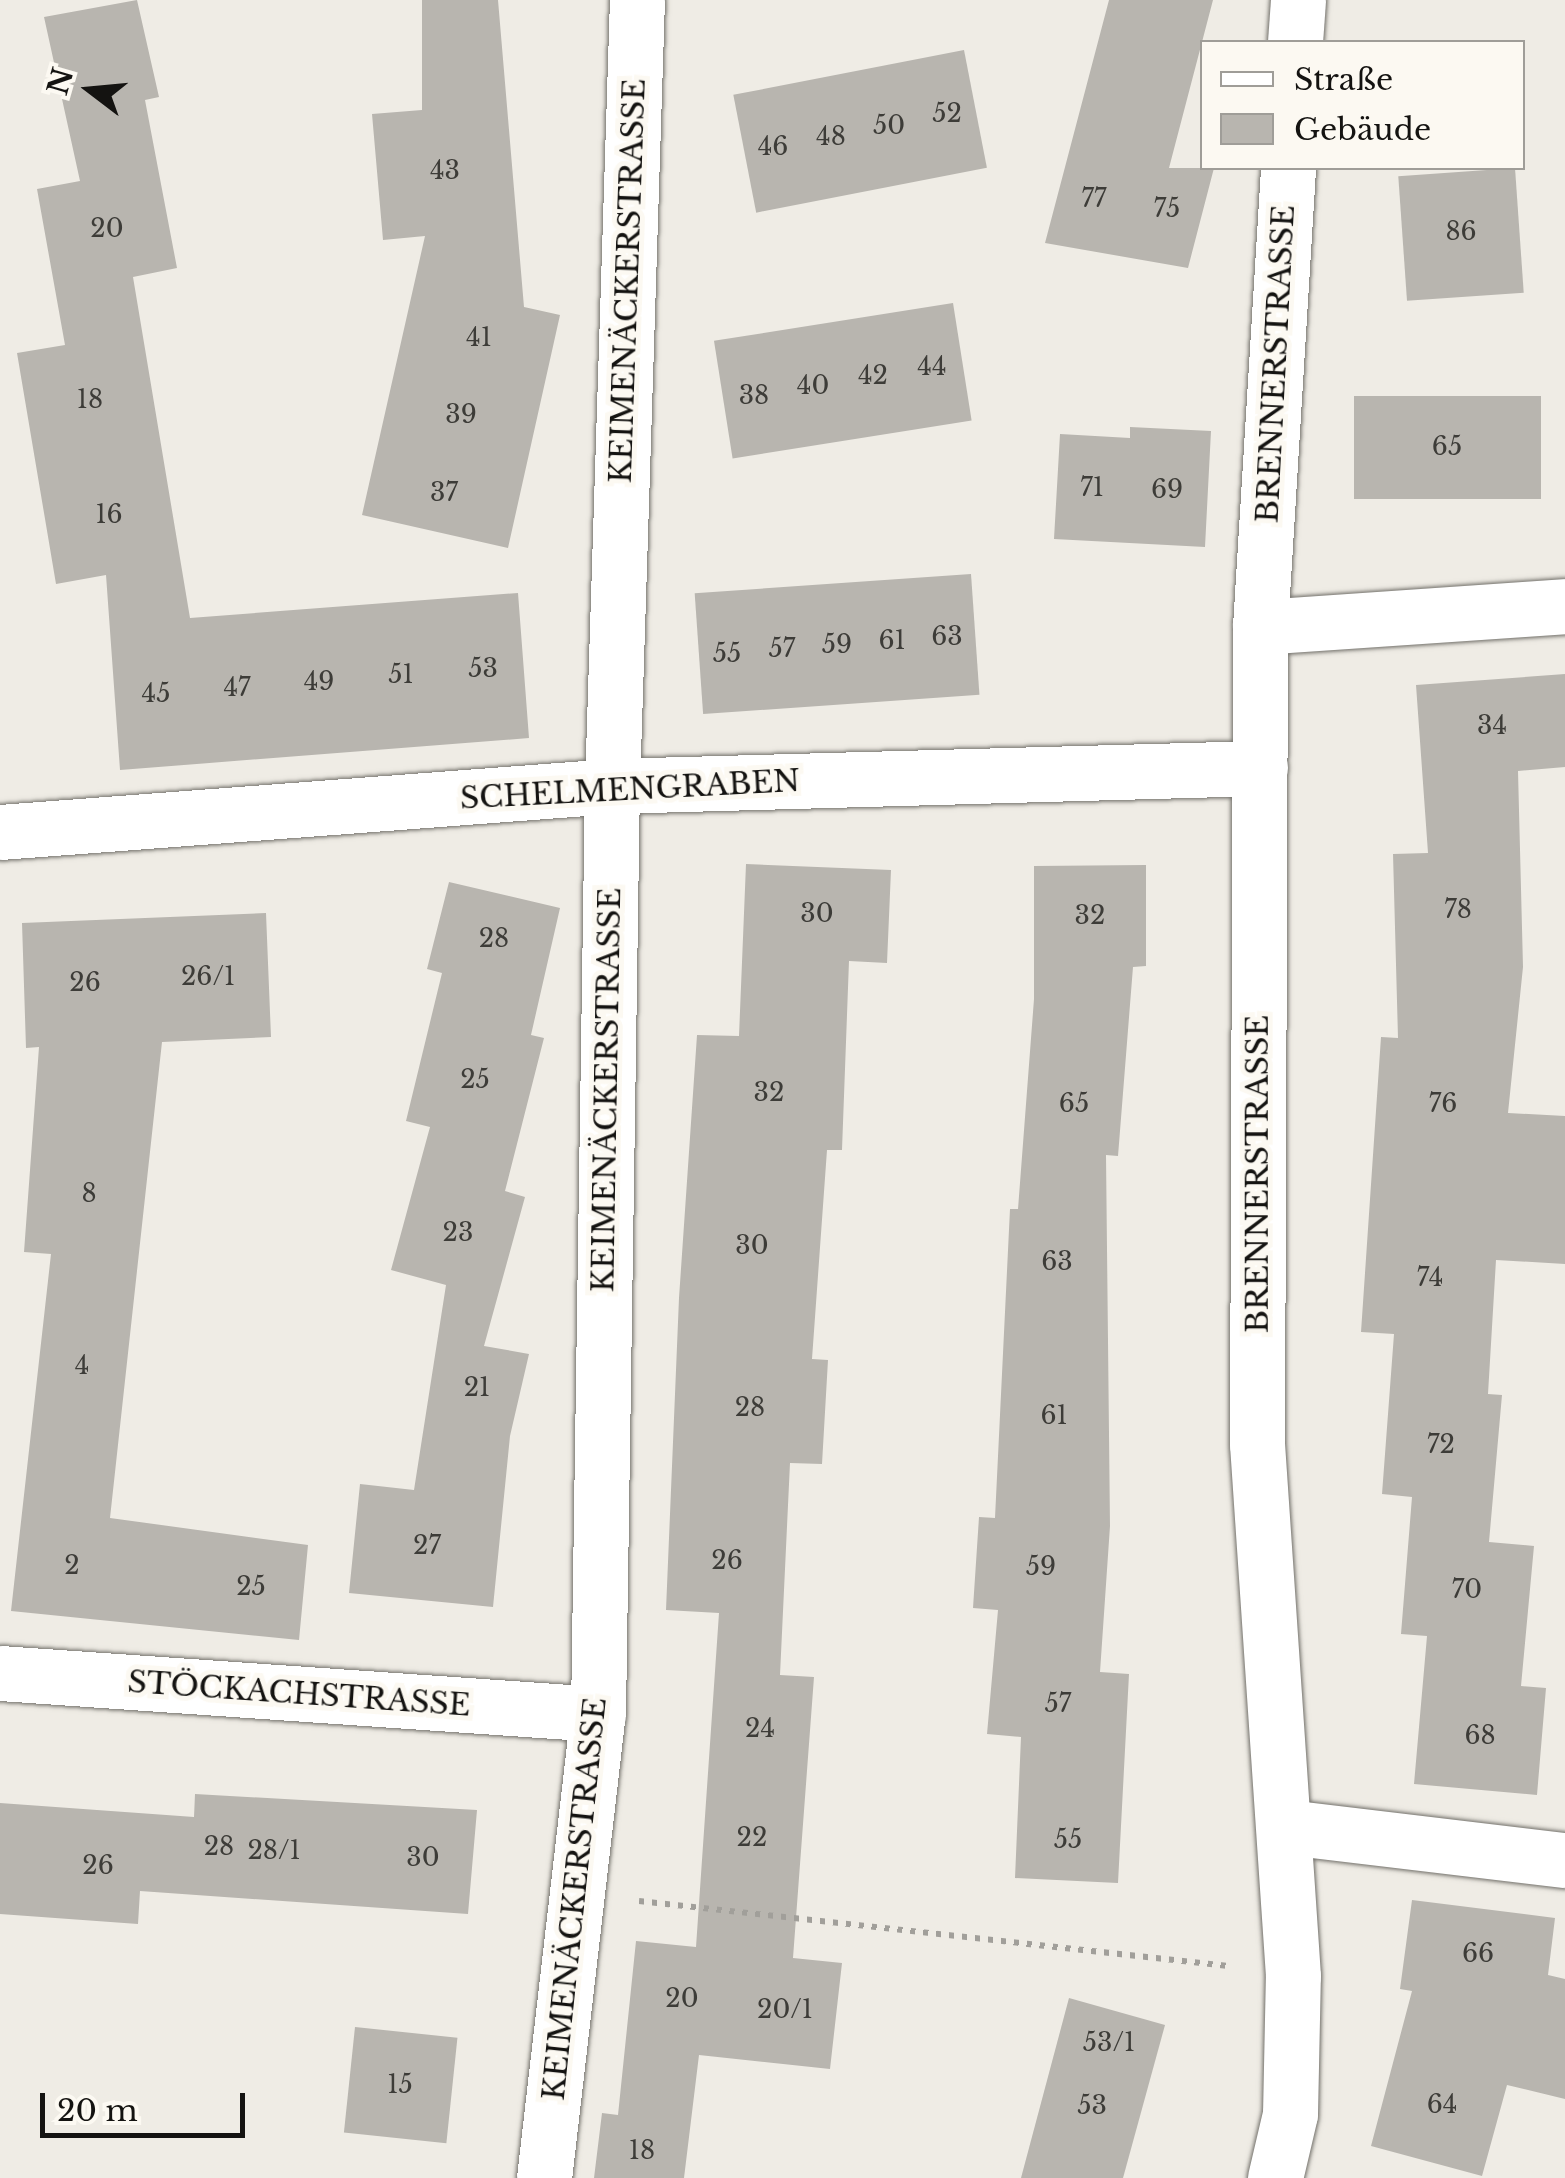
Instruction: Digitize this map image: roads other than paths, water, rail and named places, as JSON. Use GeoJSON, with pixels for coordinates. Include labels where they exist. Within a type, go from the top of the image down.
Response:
{"type":"FeatureCollection","features":[{"type":"Feature","properties":{"kind":"street","name":"KEIMENÄCKERSTRASSE"},"geometry":{"type":"LineString","coordinates":[[544,2178],[598,1714],[612,786],[637,0]]}},
{"type":"Feature","properties":{"kind":"street"},"geometry":{"type":"LineString","coordinates":[[1295,40],[1298,0]]}},
{"type":"Feature","properties":{"kind":"street","name":"BRENNERSTRASSE"},"geometry":{"type":"LineString","coordinates":[[1275,2178],[1290,2114],[1294,1976],[1287,1827],[1257,1444],[1260,627],[1288,170]]}},
{"type":"Feature","properties":{"kind":"street"},"geometry":{"type":"LineString","coordinates":[[1260,627],[1565,606]]}},
{"type":"Feature","properties":{"kind":"street","name":"SCHELMENGRABEN"},"geometry":{"type":"LineString","coordinates":[[0,832],[612,786],[1260,768]]}},
{"type":"Feature","properties":{"kind":"street","name":"STÖCKACHSTRASSE"},"geometry":{"type":"LineString","coordinates":[[0,1673],[598,1714]]}},
{"type":"Feature","properties":{"kind":"street"},"geometry":{"type":"LineString","coordinates":[[1287,1827],[1565,1860]]}}]}
